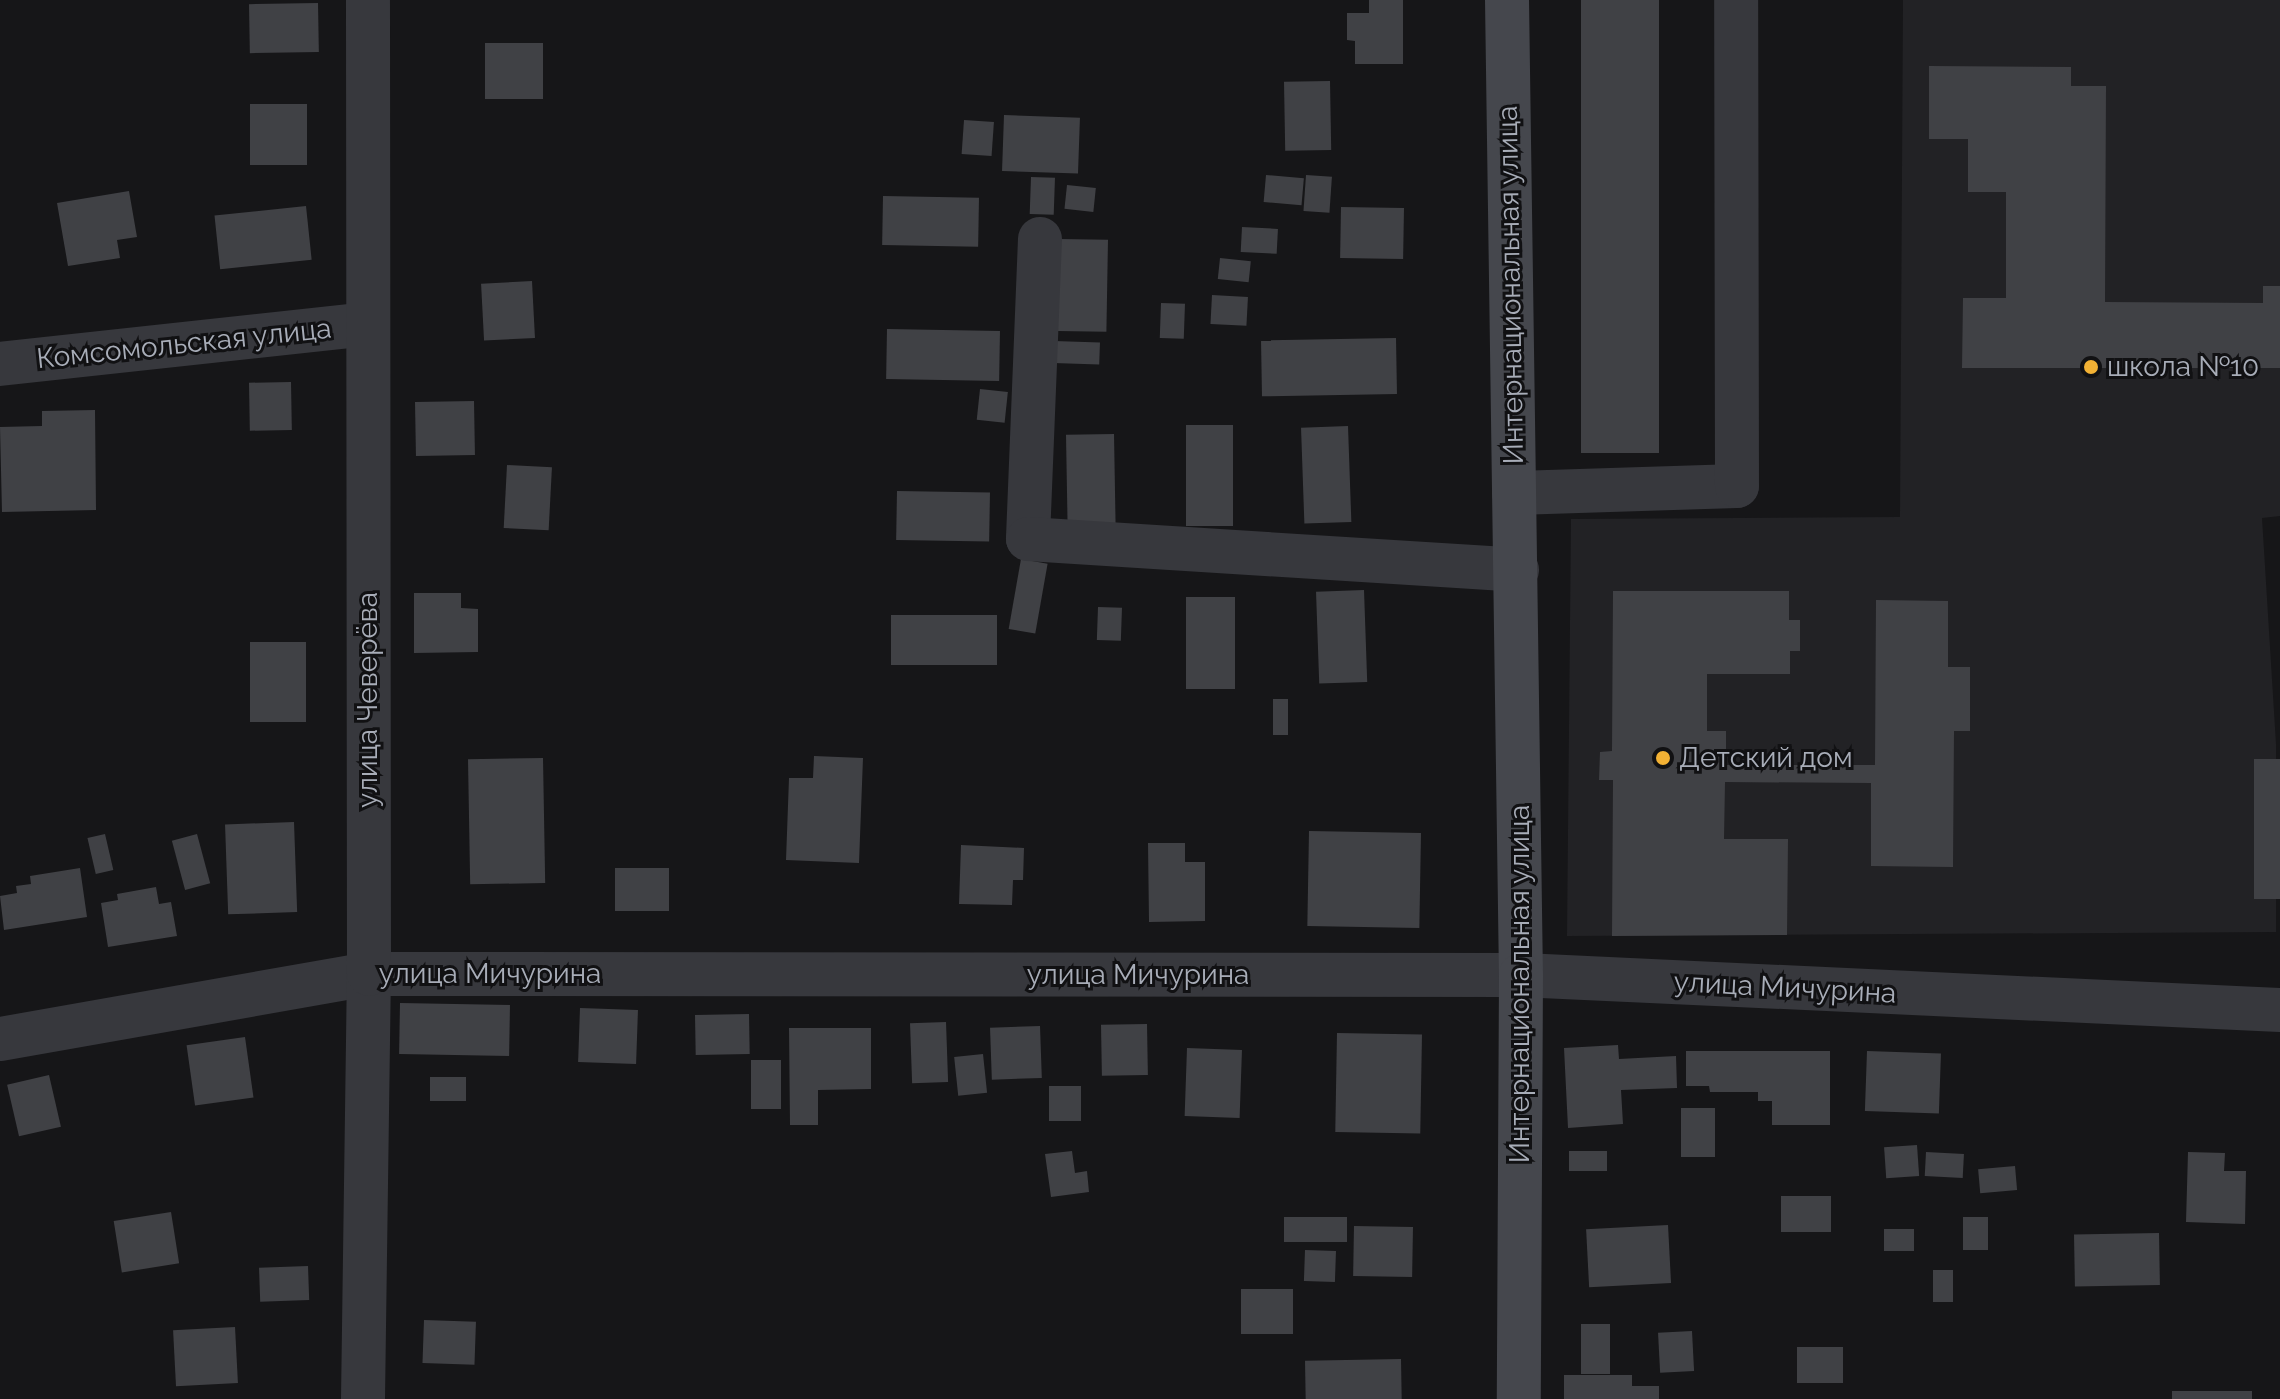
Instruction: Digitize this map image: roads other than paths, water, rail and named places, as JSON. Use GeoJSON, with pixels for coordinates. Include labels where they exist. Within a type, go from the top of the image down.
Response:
{"type":"FeatureCollection","features":[{"type":"Feature","properties":{"kind":"main road","name":"Интернациональная улица"},"geometry":{"type":"LineString","coordinates":[[1507,0],[1521,975],[1519,1399]]}},
{"type":"Feature","properties":{"kind":"street","name":"улица Чеверёва"},"geometry":{"type":"LineString","coordinates":[[363,1399],[369,974],[368,0]]}},
{"type":"Feature","properties":{"kind":"street"},"geometry":{"type":"LineString","coordinates":[[1514,493],[1737,486],[1736,0]]}},
{"type":"Feature","properties":{"kind":"street"},"geometry":{"type":"LineString","coordinates":[[1040,239],[1028,539],[1517,570]]}},
{"type":"Feature","properties":{"kind":"street","name":"Комсомольская улица"},"geometry":{"type":"LineString","coordinates":[[0,364],[367,324]]}},
{"type":"Feature","properties":{"kind":"street","name":"улица Мичурина"},"geometry":{"type":"LineString","coordinates":[[0,1039],[369,974],[1521,975],[2280,1010]]}},
{"type":"Feature","properties":{"kind":"place","name":"школа №10"},"geometry":{"type":"Point","coordinates":[2091,367]}},
{"type":"Feature","properties":{"kind":"place","name":"Детский дом"},"geometry":{"type":"Point","coordinates":[1663,758]}}]}
